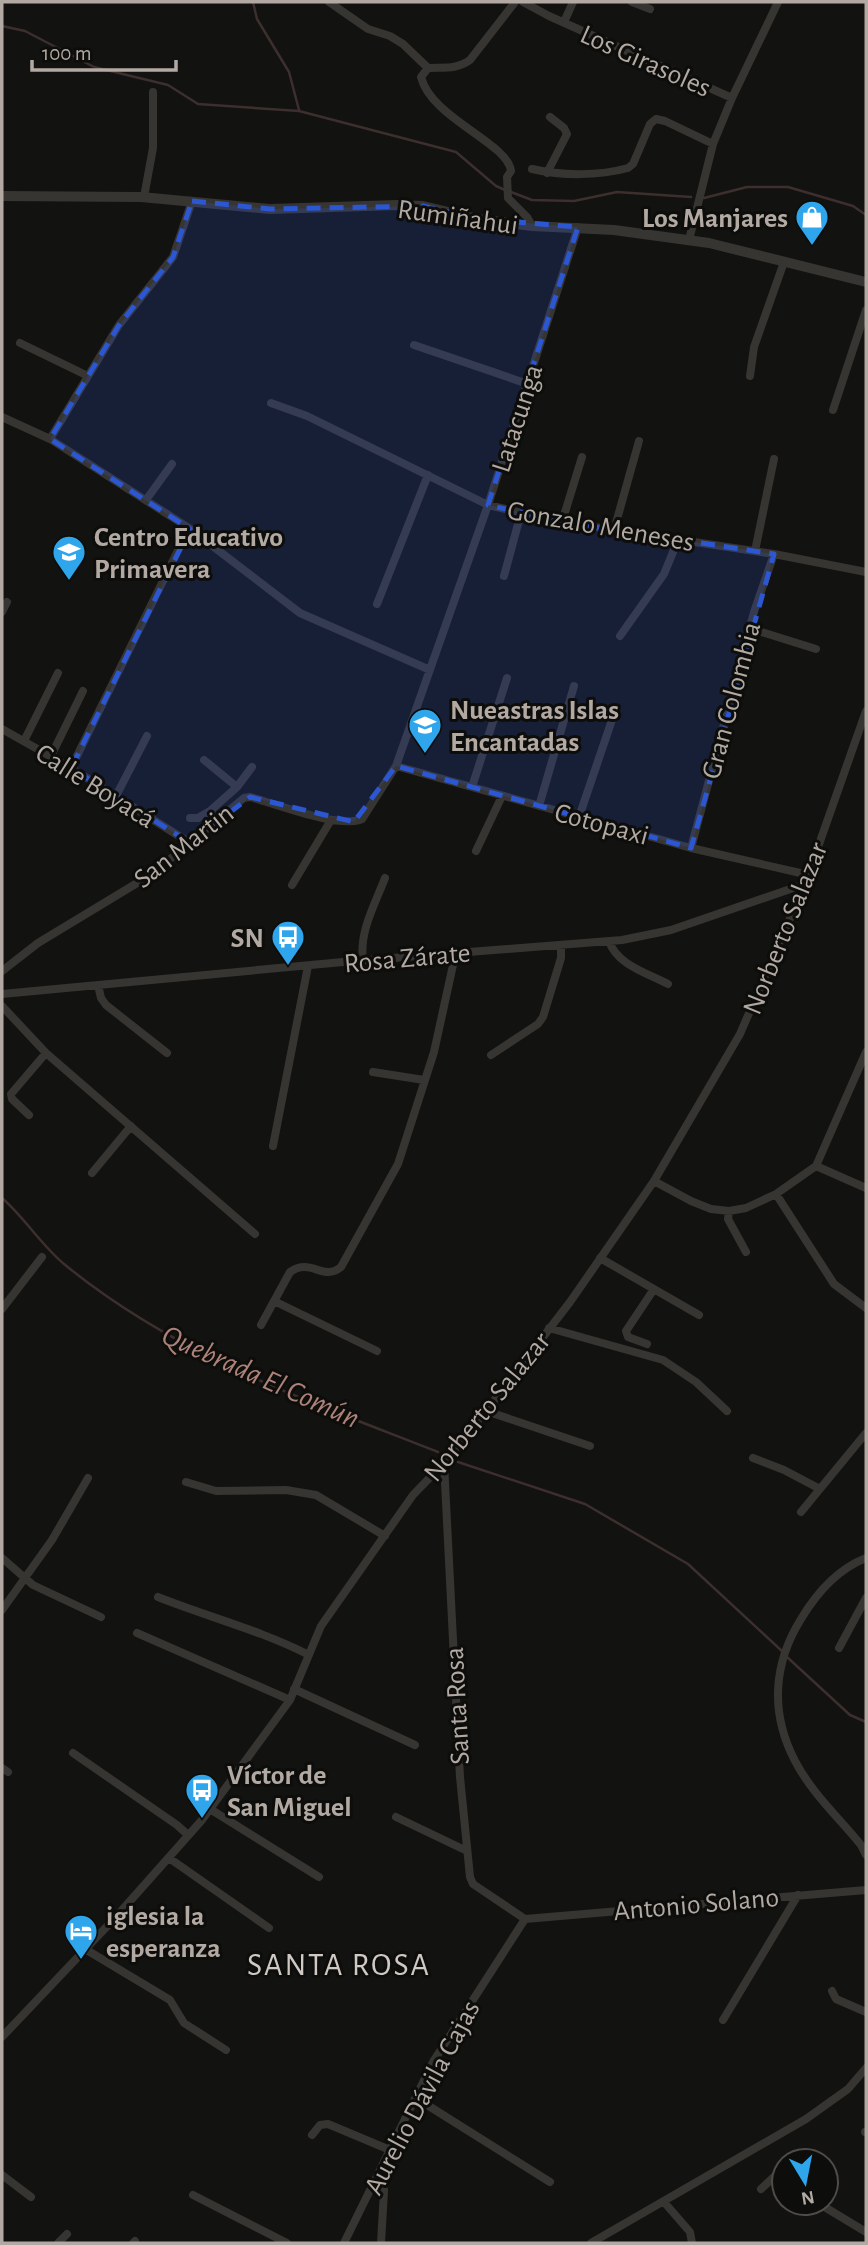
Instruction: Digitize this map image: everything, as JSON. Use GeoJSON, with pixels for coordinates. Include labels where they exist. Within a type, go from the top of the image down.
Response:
{"type":"FeatureCollection","features":[{"type":"Feature","properties":{"kind":"street"},"geometry":{"type":"LineString","coordinates":[[329,2],[368,29],[404,44],[428,68],[452,68],[470,60],[514,2]]}},
{"type":"Feature","properties":{"kind":"street","name":"Los Girasoles"},"geometry":{"type":"LineString","coordinates":[[523,2],[732,98]]}},
{"type":"Feature","properties":{"kind":"street"},"geometry":{"type":"LineString","coordinates":[[564,22],[573,2]]}},
{"type":"Feature","properties":{"kind":"street"},"geometry":{"type":"LineString","coordinates":[[632,2],[650,9]]}},
{"type":"Feature","properties":{"kind":"street"},"geometry":{"type":"LineString","coordinates":[[689,240],[713,144],[778,2]]}},
{"type":"Feature","properties":{"kind":"street"},"geometry":{"type":"LineString","coordinates":[[428,68],[421,77],[432,99],[457,123],[509,162],[511,171],[506,183],[507,194],[511,204],[527,217],[532,226]]}},
{"type":"Feature","properties":{"kind":"street"},"geometry":{"type":"LineString","coordinates":[[144,197],[153,148],[153,92]]}},
{"type":"Feature","properties":{"kind":"street"},"geometry":{"type":"LineString","coordinates":[[547,173],[567,134],[564,128],[550,117]]}},
{"type":"Feature","properties":{"kind":"street"},"geometry":{"type":"LineString","coordinates":[[532,169],[547,173],[584,174],[628,168],[633,164],[650,124],[656,119],[713,144]]}},
{"type":"Feature","properties":{"kind":"street","name":"Rumiñahui"},"geometry":{"type":"LineString","coordinates":[[2,196],[144,197],[270,209],[423,206],[478,219],[532,226],[578,227],[689,240],[866,282]]}},
{"type":"Feature","properties":{"kind":"street"},"geometry":{"type":"LineString","coordinates":[[50,439],[119,325],[173,257],[192,201]]}},
{"type":"Feature","properties":{"kind":"street","name":"Latacunga"},"geometry":{"type":"LineString","coordinates":[[397,766],[488,505],[578,227]]}},
{"type":"Feature","properties":{"kind":"street"},"geometry":{"type":"LineString","coordinates":[[750,376],[754,347],[784,262]]}},
{"type":"Feature","properties":{"kind":"street"},"geometry":{"type":"LineString","coordinates":[[833,410],[866,310]]}},
{"type":"Feature","properties":{"kind":"street"},"geometry":{"type":"LineString","coordinates":[[20,343],[88,376]]}},
{"type":"Feature","properties":{"kind":"street"},"geometry":{"type":"LineString","coordinates":[[414,345],[528,384]]}},
{"type":"Feature","properties":{"kind":"street","name":"Gonzalo Meneses"},"geometry":{"type":"LineString","coordinates":[[271,403],[307,416],[488,505],[562,522],[774,554],[866,572]]}},
{"type":"Feature","properties":{"kind":"street"},"geometry":{"type":"LineString","coordinates":[[2,417],[50,439],[189,528],[300,613],[430,670]]}},
{"type":"Feature","properties":{"kind":"street"},"geometry":{"type":"LineString","coordinates":[[614,530],[639,441]]}},
{"type":"Feature","properties":{"kind":"street"},"geometry":{"type":"LineString","coordinates":[[562,522],[582,457]]}},
{"type":"Feature","properties":{"kind":"street"},"geometry":{"type":"LineString","coordinates":[[755,551],[774,459]]}},
{"type":"Feature","properties":{"kind":"street"},"geometry":{"type":"LineString","coordinates":[[146,500],[172,464]]}},
{"type":"Feature","properties":{"kind":"street"},"geometry":{"type":"LineString","coordinates":[[377,604],[428,475]]}},
{"type":"Feature","properties":{"kind":"street"},"geometry":{"type":"LineString","coordinates":[[504,576],[520,513]]}},
{"type":"Feature","properties":{"kind":"street"},"geometry":{"type":"LineString","coordinates":[[71,768],[189,528]]}},
{"type":"Feature","properties":{"kind":"street"},"geometry":{"type":"LineString","coordinates":[[620,636],[664,574],[678,540]]}},
{"type":"Feature","properties":{"kind":"street","name":"Gran Colombia"},"geometry":{"type":"LineString","coordinates":[[691,848],[749,628],[774,554]]}},
{"type":"Feature","properties":{"kind":"street"},"geometry":{"type":"LineString","coordinates":[[2,612],[6,602]]}},
{"type":"Feature","properties":{"kind":"street"},"geometry":{"type":"LineString","coordinates":[[749,628],[816,649]]}},
{"type":"Feature","properties":{"kind":"street"},"geometry":{"type":"LineString","coordinates":[[24,740],[58,673]]}},
{"type":"Feature","properties":{"kind":"street"},"geometry":{"type":"LineString","coordinates":[[471,787],[507,678]]}},
{"type":"Feature","properties":{"kind":"street"},"geometry":{"type":"LineString","coordinates":[[539,806],[574,685]]}},
{"type":"Feature","properties":{"kind":"street"},"geometry":{"type":"LineString","coordinates":[[51,756],[83,691]]}},
{"type":"Feature","properties":{"kind":"street","name":"Norberto Salazar"},"geometry":{"type":"LineString","coordinates":[[2,2037],[169,1858],[210,1810],[290,1700],[321,1626],[384,1536],[414,1495],[444,1464],[486,1411],[654,1181],[740,1034],[805,884],[866,711]]}},
{"type":"Feature","properties":{"kind":"street"},"geometry":{"type":"LineString","coordinates":[[579,817],[614,715]]}},
{"type":"Feature","properties":{"kind":"street","name":"Calle Boyacá"},"geometry":{"type":"LineString","coordinates":[[2,729],[71,768],[190,843]]}},
{"type":"Feature","properties":{"kind":"street"},"geometry":{"type":"LineString","coordinates":[[116,796],[147,736]]}},
{"type":"Feature","properties":{"kind":"street"},"geometry":{"type":"LineString","coordinates":[[204,760],[237,787]]}},
{"type":"Feature","properties":{"kind":"street","name":"Cotopaxi"},"geometry":{"type":"LineString","coordinates":[[397,766],[691,848],[808,874]]}},
{"type":"Feature","properties":{"kind":"street","name":"San Martin"},"geometry":{"type":"LineString","coordinates":[[2,971],[38,943],[152,874],[239,801],[250,797],[347,823],[362,819],[397,766]]}},
{"type":"Feature","properties":{"kind":"street"},"geometry":{"type":"LineString","coordinates":[[190,818],[198,818],[210,811],[237,787],[252,767]]}},
{"type":"Feature","properties":{"kind":"street"},"geometry":{"type":"LineString","coordinates":[[475,851],[502,796]]}},
{"type":"Feature","properties":{"kind":"street"},"geometry":{"type":"LineString","coordinates":[[210,811],[216,820]]}},
{"type":"Feature","properties":{"kind":"street"},"geometry":{"type":"LineString","coordinates":[[292,885],[331,820]]}},
{"type":"Feature","properties":{"kind":"street"},"geometry":{"type":"LineString","coordinates":[[363,960],[361,948],[364,934],[384,878]]}},
{"type":"Feature","properties":{"kind":"street","name":"Rosa Zárate"},"geometry":{"type":"LineString","coordinates":[[2,994],[363,960],[609,941],[671,930],[805,884]]}},
{"type":"Feature","properties":{"kind":"street"},"geometry":{"type":"LineString","coordinates":[[609,941],[615,954],[621,959],[668,984]]}},
{"type":"Feature","properties":{"kind":"street"},"geometry":{"type":"LineString","coordinates":[[491,1055],[538,1024],[543,1017],[561,958],[561,945]]}},
{"type":"Feature","properties":{"kind":"street"},"geometry":{"type":"LineString","coordinates":[[261,1325],[290,1272],[296,1267],[310,1266],[334,1273],[341,1267],[398,1164],[434,1052],[453,965],[452,953]]}},
{"type":"Feature","properties":{"kind":"street"},"geometry":{"type":"LineString","coordinates":[[273,1146],[308,966]]}},
{"type":"Feature","properties":{"kind":"street"},"geometry":{"type":"LineString","coordinates":[[98,985],[106,1005],[167,1053]]}},
{"type":"Feature","properties":{"kind":"street"},"geometry":{"type":"LineString","coordinates":[[2,1006],[46,1053],[255,1234]]}},
{"type":"Feature","properties":{"kind":"street"},"geometry":{"type":"LineString","coordinates":[[654,1181],[691,1201],[711,1209],[729,1211],[746,1208],[776,1194],[816,1166],[866,1052]]}},
{"type":"Feature","properties":{"kind":"street"},"geometry":{"type":"LineString","coordinates":[[29,1115],[10,1097],[46,1053]]}},
{"type":"Feature","properties":{"kind":"street"},"geometry":{"type":"LineString","coordinates":[[373,1072],[424,1080]]}},
{"type":"Feature","properties":{"kind":"street"},"geometry":{"type":"LineString","coordinates":[[92,1173],[131,1126]]}},
{"type":"Feature","properties":{"kind":"street"},"geometry":{"type":"LineString","coordinates":[[816,1166],[866,1188]]}},
{"type":"Feature","properties":{"kind":"street"},"geometry":{"type":"LineString","coordinates":[[776,1194],[834,1284],[866,1308]]}},
{"type":"Feature","properties":{"kind":"street"},"geometry":{"type":"LineString","coordinates":[[729,1211],[728,1219],[746,1251]]}},
{"type":"Feature","properties":{"kind":"street"},"geometry":{"type":"LineString","coordinates":[[3,1304],[42,1257]]}},
{"type":"Feature","properties":{"kind":"street"},"geometry":{"type":"LineString","coordinates":[[600,1258],[699,1315]]}},
{"type":"Feature","properties":{"kind":"street"},"geometry":{"type":"LineString","coordinates":[[647,1344],[628,1337],[626,1331],[654,1289]]}},
{"type":"Feature","properties":{"kind":"street"},"geometry":{"type":"LineString","coordinates":[[274,1301],[377,1351]]}},
{"type":"Feature","properties":{"kind":"street"},"geometry":{"type":"LineString","coordinates":[[549,1328],[663,1360],[696,1382],[727,1411]]}},
{"type":"Feature","properties":{"kind":"street"},"geometry":{"type":"LineString","coordinates":[[486,1411],[590,1446]]}},
{"type":"Feature","properties":{"kind":"street"},"geometry":{"type":"LineString","coordinates":[[801,1512],[863,1444],[866,1433]]}},
{"type":"Feature","properties":{"kind":"street"},"geometry":{"type":"LineString","coordinates":[[752,1458],[820,1489]]}},
{"type":"Feature","properties":{"kind":"street","name":"Santa Rosa"},"geometry":{"type":"LineString","coordinates":[[444,1464],[460,1777],[470,1877],[473,1884],[525,1919]]}},
{"type":"Feature","properties":{"kind":"street"},"geometry":{"type":"LineString","coordinates":[[2,1610],[52,1540],[88,1478]]}},
{"type":"Feature","properties":{"kind":"street"},"geometry":{"type":"LineString","coordinates":[[186,1482],[216,1491],[286,1490],[316,1495],[384,1536]]}},
{"type":"Feature","properties":{"kind":"street"},"geometry":{"type":"LineString","coordinates":[[2,1558],[25,1580],[101,1617]]}},
{"type":"Feature","properties":{"kind":"street"},"geometry":{"type":"LineString","coordinates":[[866,1558],[844,1570],[830,1582],[805,1612],[787,1644],[778,1680],[780,1720],[795,1762],[864,1842],[866,1855]]}},
{"type":"Feature","properties":{"kind":"street"},"geometry":{"type":"LineString","coordinates":[[158,1597],[208,1617],[254,1630],[309,1654]]}},
{"type":"Feature","properties":{"kind":"street"},"geometry":{"type":"LineString","coordinates":[[839,1648],[866,1598]]}},
{"type":"Feature","properties":{"kind":"street"},"geometry":{"type":"LineString","coordinates":[[137,1633],[290,1700]]}},
{"type":"Feature","properties":{"kind":"street"},"geometry":{"type":"LineString","coordinates":[[294,1689],[415,1745]]}},
{"type":"Feature","properties":{"kind":"street"},"geometry":{"type":"LineString","coordinates":[[73,1753],[188,1835]]}},
{"type":"Feature","properties":{"kind":"street"},"geometry":{"type":"LineString","coordinates":[[210,1810],[319,1877]]}},
{"type":"Feature","properties":{"kind":"street"},"geometry":{"type":"LineString","coordinates":[[396,1817],[467,1851]]}},
{"type":"Feature","properties":{"kind":"street"},"geometry":{"type":"LineString","coordinates":[[169,1858],[269,1928]]}},
{"type":"Feature","properties":{"kind":"street","name":"Antonio Solano"},"geometry":{"type":"LineString","coordinates":[[525,1919],[866,1890]]}},
{"type":"Feature","properties":{"kind":"street"},"geometry":{"type":"LineString","coordinates":[[723,2020],[798,1895]]}},
{"type":"Feature","properties":{"kind":"street","name":"Aurelio Dávila Cajas"},"geometry":{"type":"LineString","coordinates":[[344,2243],[382,2171],[433,2062],[525,1919]]}},
{"type":"Feature","properties":{"kind":"street"},"geometry":{"type":"LineString","coordinates":[[85,1949],[170,2000],[184,2023],[226,2050]]}},
{"type":"Feature","properties":{"kind":"street"},"geometry":{"type":"LineString","coordinates":[[832,1991],[836,1999],[864,2011],[866,2001]]}},
{"type":"Feature","properties":{"kind":"street"},"geometry":{"type":"LineString","coordinates":[[591,2243],[829,2104],[848,2089],[866,2068]]}},
{"type":"Feature","properties":{"kind":"street"},"geometry":{"type":"LineString","coordinates":[[416,2098],[550,2182]]}},
{"type":"Feature","properties":{"kind":"street"},"geometry":{"type":"LineString","coordinates":[[312,2136],[320,2125],[328,2124],[390,2150]]}},
{"type":"Feature","properties":{"kind":"street"},"geometry":{"type":"LineString","coordinates":[[381,2243],[384,2191],[382,2171]]}},
{"type":"Feature","properties":{"kind":"street"},"geometry":{"type":"LineString","coordinates":[[2,2175],[31,2197]]}},
{"type":"Feature","properties":{"kind":"street"},"geometry":{"type":"LineString","coordinates":[[761,2189],[770,2181]]}},
{"type":"Feature","properties":{"kind":"street"},"geometry":{"type":"LineString","coordinates":[[193,2195],[287,2243]]}},
{"type":"Feature","properties":{"kind":"street"},"geometry":{"type":"LineString","coordinates":[[664,2202],[690,2232],[692,2243]]}},
{"type":"Feature","properties":{"kind":"street"},"geometry":{"type":"LineString","coordinates":[[840,2216],[866,2232]]}},
{"type":"Feature","properties":{"kind":"street"},"geometry":{"type":"LineString","coordinates":[[58,2243],[67,2234]]}},
{"type":"Feature","properties":{"kind":"highlighted area"},"geometry":{"type":"Polygon","coordinates":[[[192,201],[270,209],[423,206],[478,219],[578,227],[488,505],[562,522],[774,554],[691,848],[396,766],[354,822],[250,797],[190,843],[71,768],[190,529],[50,439],[119,325],[173,257],[192,201]]]}},
{"type":"Feature","properties":{"kind":"waterway"},"geometry":{"type":"LineString","coordinates":[[253,2],[257,19],[289,72],[299,110]]}},
{"type":"Feature","properties":{"kind":"waterway"},"geometry":{"type":"LineString","coordinates":[[2,26],[25,31],[94,67],[168,85],[198,104],[299,111],[456,152],[496,186],[505,190]]}},
{"type":"Feature","properties":{"kind":"waterway"},"geometry":{"type":"LineString","coordinates":[[704,198],[747,187],[788,187],[853,206],[866,215]]}},
{"type":"Feature","properties":{"kind":"waterway"},"geometry":{"type":"LineString","coordinates":[[511,192],[532,200],[574,201],[617,192],[691,197]]}},
{"type":"Feature","properties":{"kind":"waterway","name":"Quebrada El Común"},"geometry":{"type":"LineString","coordinates":[[2,1198],[64,1264],[151,1325],[291,1394],[438,1452]]}},
{"type":"Feature","properties":{"kind":"waterway","name":"Quebrada El Común"},"geometry":{"type":"LineString","coordinates":[[458,1462],[585,1504],[688,1564],[783,1652]]}},
{"type":"Feature","properties":{"kind":"waterway","name":"Quebrada El Común"},"geometry":{"type":"LineString","coordinates":[[787,1657],[850,1715],[866,1722]]}},
{"type":"Feature","properties":{"kind":"place","name":"Los Manjares"},"geometry":{"type":"Point","coordinates":[812,247]}},
{"type":"Feature","properties":{"kind":"place","name":"Centro Educativo Primavera"},"geometry":{"type":"Point","coordinates":[69,582]}},
{"type":"Feature","properties":{"kind":"place","name":"Nueastras Islas Encantadas"},"geometry":{"type":"Point","coordinates":[425,755]}},
{"type":"Feature","properties":{"kind":"place","name":"SN"},"geometry":{"type":"Point","coordinates":[288,967]}},
{"type":"Feature","properties":{"kind":"place","name":"Víctor de San Miguel"},"geometry":{"type":"Point","coordinates":[202,1820]}},
{"type":"Feature","properties":{"kind":"place","name":"iglesia la esperanza"},"geometry":{"type":"Point","coordinates":[81,1961]}},
{"type":"Feature","properties":{"kind":"district","name":"SANTA ROSA"},"geometry":{"type":"Point","coordinates":[339,1964]}}]}
